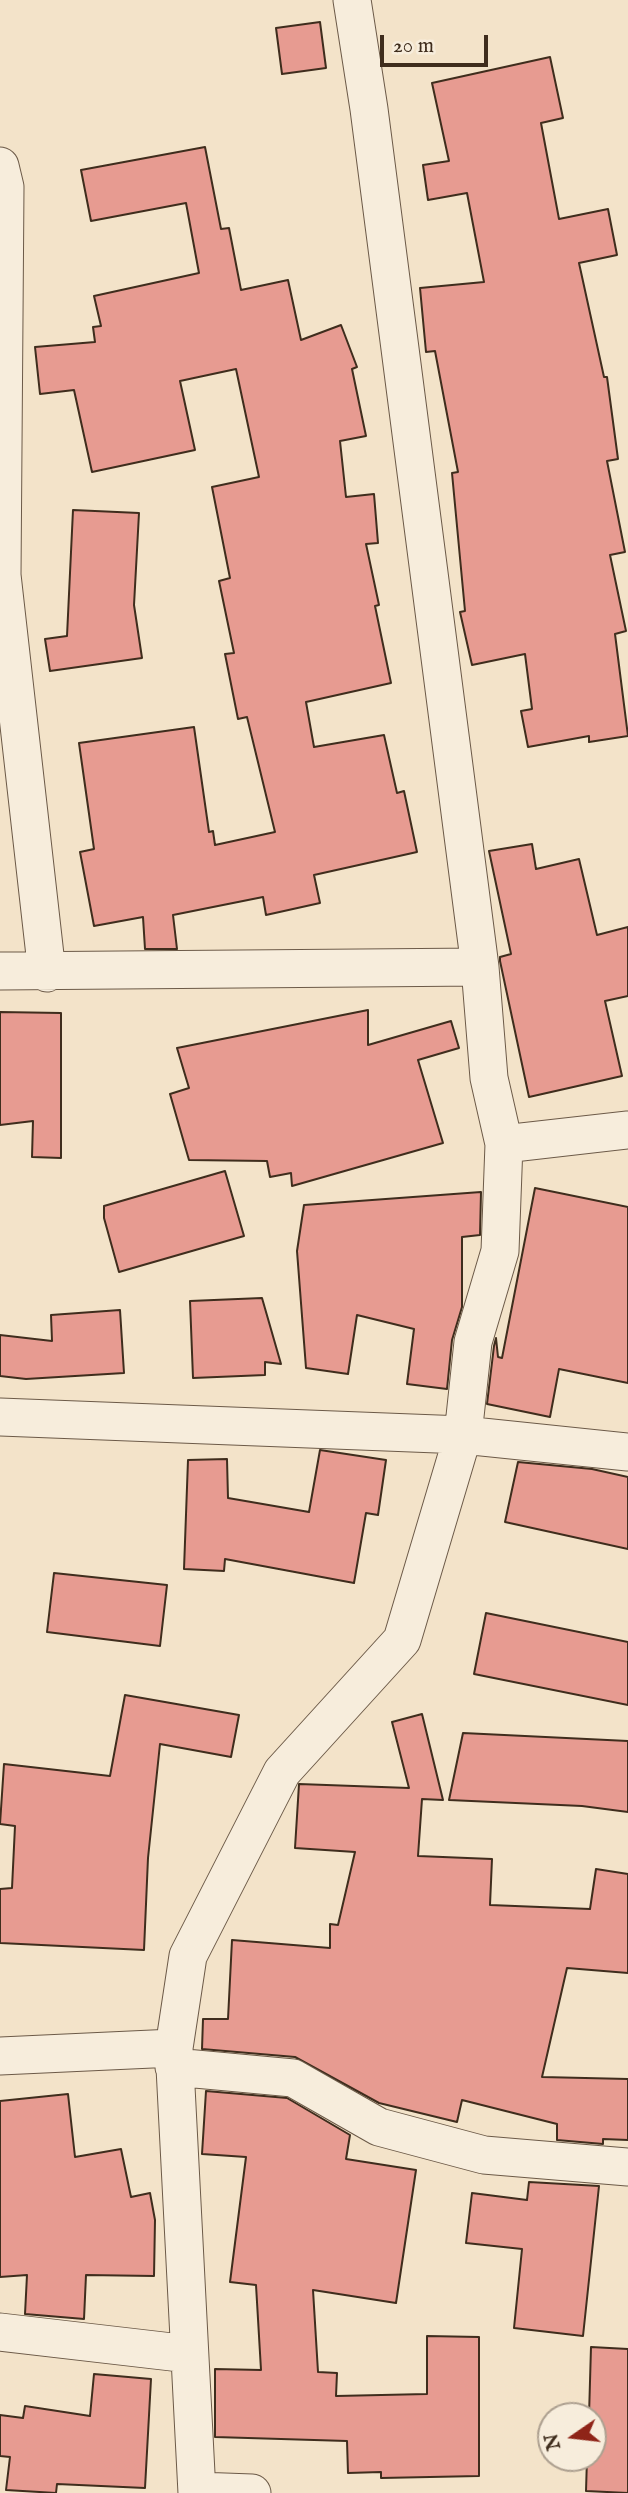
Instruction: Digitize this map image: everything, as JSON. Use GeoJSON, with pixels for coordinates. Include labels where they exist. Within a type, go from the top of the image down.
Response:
{"type":"FeatureCollection","features":[{"type":"Feature","properties":{"kind":"street"},"geometry":{"type":"LineString","coordinates":[[252,2493],[197,2492],[174,2057],[188,1956],[282,1772],[402,1640],[463,1435],[473,1342],[500,1251],[504,1144],[489,1078],[480,967],[369,109],[352,0]]}},
{"type":"Feature","properties":{"kind":"street"},"geometry":{"type":"LineString","coordinates":[[0,166],[5,187],[1,575],[47,973]]}},
{"type":"Feature","properties":{"kind":"street"},"geometry":{"type":"LineString","coordinates":[[0,971],[47,973],[480,967]]}},
{"type":"Feature","properties":{"kind":"street"},"geometry":{"type":"LineString","coordinates":[[504,1144],[628,1130]]}},
{"type":"Feature","properties":{"kind":"street"},"geometry":{"type":"LineString","coordinates":[[0,1417],[463,1435],[628,1452]]}},
{"type":"Feature","properties":{"kind":"street"},"geometry":{"type":"LineString","coordinates":[[0,2056],[174,2057],[293,2078],[379,2127],[484,2155],[628,2167]]}},
{"type":"Feature","properties":{"kind":"street"},"geometry":{"type":"LineString","coordinates":[[0,2332],[188,2354]]}},
{"type":"Feature","properties":{"kind":"building"},"geometry":{"type":"Polygon","coordinates":[[[320,22],[326,68],[282,74],[276,28],[320,22]]]}},
{"type":"Feature","properties":{"kind":"building"},"geometry":{"type":"Polygon","coordinates":[[[550,57],[563,118],[541,123],[559,219],[608,209],[617,255],[579,263],[604,377],[607,377],[618,459],[607,461],[625,552],[610,555],[626,631],[615,634],[628,736],[589,742],[589,736],[528,747],[521,711],[532,709],[525,654],[472,665],[460,612],[465,611],[452,473],[458,472],[435,351],[426,352],[420,288],[484,282],[467,193],[428,200],[423,165],[449,161],[432,83],[550,57]]]}},
{"type":"Feature","properties":{"kind":"building"},"geometry":{"type":"Polygon","coordinates":[[[205,147],[221,229],[229,228],[241,290],[288,280],[301,340],[341,325],[357,367],[352,369],[366,436],[340,441],[346,497],[374,494],[378,543],[366,544],[379,605],[375,606],[391,683],[306,702],[314,747],[384,735],[397,793],[404,791],[417,852],[314,875],[320,903],[266,915],[263,897],[173,915],[177,949],[145,949],[143,917],[94,926],[80,852],[94,849],[79,743],[194,727],[209,832],[213,831],[215,845],[275,832],[247,717],[238,719],[225,654],[234,653],[219,581],[230,578],[212,487],[259,477],[236,369],[180,381],[195,450],[92,472],[74,390],[40,394],[35,347],[95,342],[93,327],[101,326],[94,296],[199,273],[186,203],[91,221],[81,170],[205,147]]]}},
{"type":"Feature","properties":{"kind":"building"},"geometry":{"type":"Polygon","coordinates":[[[73,510],[139,513],[134,605],[142,658],[50,671],[45,639],[67,636],[73,510]]]}},
{"type":"Feature","properties":{"kind":"building"},"geometry":{"type":"Polygon","coordinates":[[[532,844],[536,869],[579,859],[597,935],[628,927],[628,996],[605,1001],[622,1076],[529,1097],[500,961],[500,957],[511,954],[489,851],[532,844]]]}},
{"type":"Feature","properties":{"kind":"building"},"geometry":{"type":"Polygon","coordinates":[[[368,1010],[368,1045],[451,1021],[459,1048],[418,1060],[443,1143],[292,1186],[291,1173],[270,1177],[267,1161],[189,1160],[170,1094],[189,1088],[177,1048],[368,1010]]]}},
{"type":"Feature","properties":{"kind":"building"},"geometry":{"type":"Polygon","coordinates":[[[0,1012],[61,1013],[61,1158],[32,1157],[33,1121],[0,1125],[0,1012]]]}},
{"type":"Feature","properties":{"kind":"building"},"geometry":{"type":"Polygon","coordinates":[[[225,1171],[244,1236],[119,1272],[104,1218],[104,1206],[225,1171]]]}},
{"type":"Feature","properties":{"kind":"building"},"geometry":{"type":"Polygon","coordinates":[[[535,1188],[628,1207],[628,1383],[559,1369],[550,1417],[487,1404],[494,1346],[496,1338],[498,1357],[502,1358],[535,1188]]]}},
{"type":"Feature","properties":{"kind":"building"},"geometry":{"type":"Polygon","coordinates":[[[481,1192],[480,1235],[462,1237],[462,1307],[452,1340],[447,1389],[407,1384],[414,1329],[357,1315],[348,1374],[306,1368],[297,1251],[304,1205],[481,1192]]]}},
{"type":"Feature","properties":{"kind":"building"},"geometry":{"type":"Polygon","coordinates":[[[262,1298],[281,1364],[265,1362],[265,1375],[193,1378],[190,1301],[262,1298]]]}},
{"type":"Feature","properties":{"kind":"building"},"geometry":{"type":"Polygon","coordinates":[[[120,1310],[124,1373],[26,1379],[0,1376],[0,1335],[52,1341],[51,1315],[120,1310]]]}},
{"type":"Feature","properties":{"kind":"building"},"geometry":{"type":"Polygon","coordinates":[[[320,1450],[386,1460],[378,1515],[366,1513],[354,1583],[225,1559],[224,1571],[184,1569],[188,1460],[227,1459],[228,1498],[309,1512],[320,1450]]]}},
{"type":"Feature","properties":{"kind":"building"},"geometry":{"type":"Polygon","coordinates":[[[518,1462],[592,1469],[628,1477],[628,1549],[505,1522],[518,1462]]]}},
{"type":"Feature","properties":{"kind":"building"},"geometry":{"type":"Polygon","coordinates":[[[54,1573],[167,1585],[160,1646],[47,1632],[54,1573]]]}},
{"type":"Feature","properties":{"kind":"building"},"geometry":{"type":"Polygon","coordinates":[[[486,1613],[628,1642],[628,1705],[474,1674],[486,1613]]]}},
{"type":"Feature","properties":{"kind":"building"},"geometry":{"type":"Polygon","coordinates":[[[125,1695],[239,1715],[231,1757],[160,1744],[148,1858],[144,1950],[0,1943],[0,1889],[12,1888],[15,1826],[0,1824],[4,1764],[110,1776],[125,1695]]]}},
{"type":"Feature","properties":{"kind":"building"},"geometry":{"type":"Polygon","coordinates":[[[422,1714],[443,1800],[422,1799],[418,1856],[492,1859],[490,1905],[590,1909],[596,1869],[628,1874],[628,1973],[567,1968],[542,2077],[628,2079],[628,2140],[603,2139],[603,2144],[557,2140],[557,2124],[462,2100],[457,2122],[379,2103],[295,2057],[202,2049],[203,2019],[228,2019],[232,1940],[330,1948],[330,1924],[338,1925],[355,1852],[295,1848],[299,1784],[409,1788],[392,1722],[422,1714]]]}},
{"type":"Feature","properties":{"kind":"building"},"geometry":{"type":"Polygon","coordinates":[[[463,1733],[628,1741],[628,1812],[582,1806],[449,1800],[463,1733]]]}},
{"type":"Feature","properties":{"kind":"building"},"geometry":{"type":"Polygon","coordinates":[[[206,2091],[287,2098],[350,2135],[346,2159],[416,2170],[396,2303],[313,2290],[318,2372],[337,2373],[336,2396],[427,2394],[427,2336],[479,2337],[479,2476],[381,2478],[381,2472],[348,2473],[347,2441],[215,2437],[215,2369],[261,2370],[256,2285],[230,2282],[246,2157],[202,2154],[206,2091]]]}},
{"type":"Feature","properties":{"kind":"building"},"geometry":{"type":"Polygon","coordinates":[[[68,2094],[75,2157],[121,2149],[131,2197],[150,2193],[155,2220],[154,2276],[86,2275],[84,2319],[25,2314],[27,2275],[0,2277],[0,2101],[68,2094]]]}},
{"type":"Feature","properties":{"kind":"building"},"geometry":{"type":"Polygon","coordinates":[[[529,2182],[599,2186],[583,2336],[514,2328],[522,2249],[466,2243],[472,2193],[527,2200],[529,2182]]]}},
{"type":"Feature","properties":{"kind":"building"},"geometry":{"type":"Polygon","coordinates":[[[591,2347],[628,2349],[628,2493],[586,2491],[587,2472],[607,2472],[607,2402],[589,2402],[591,2347]]]}},
{"type":"Feature","properties":{"kind":"building"},"geometry":{"type":"Polygon","coordinates":[[[94,2374],[151,2379],[145,2488],[57,2484],[56,2493],[6,2490],[10,2457],[0,2456],[0,2415],[23,2418],[25,2406],[90,2416],[94,2374]]]}}]}
